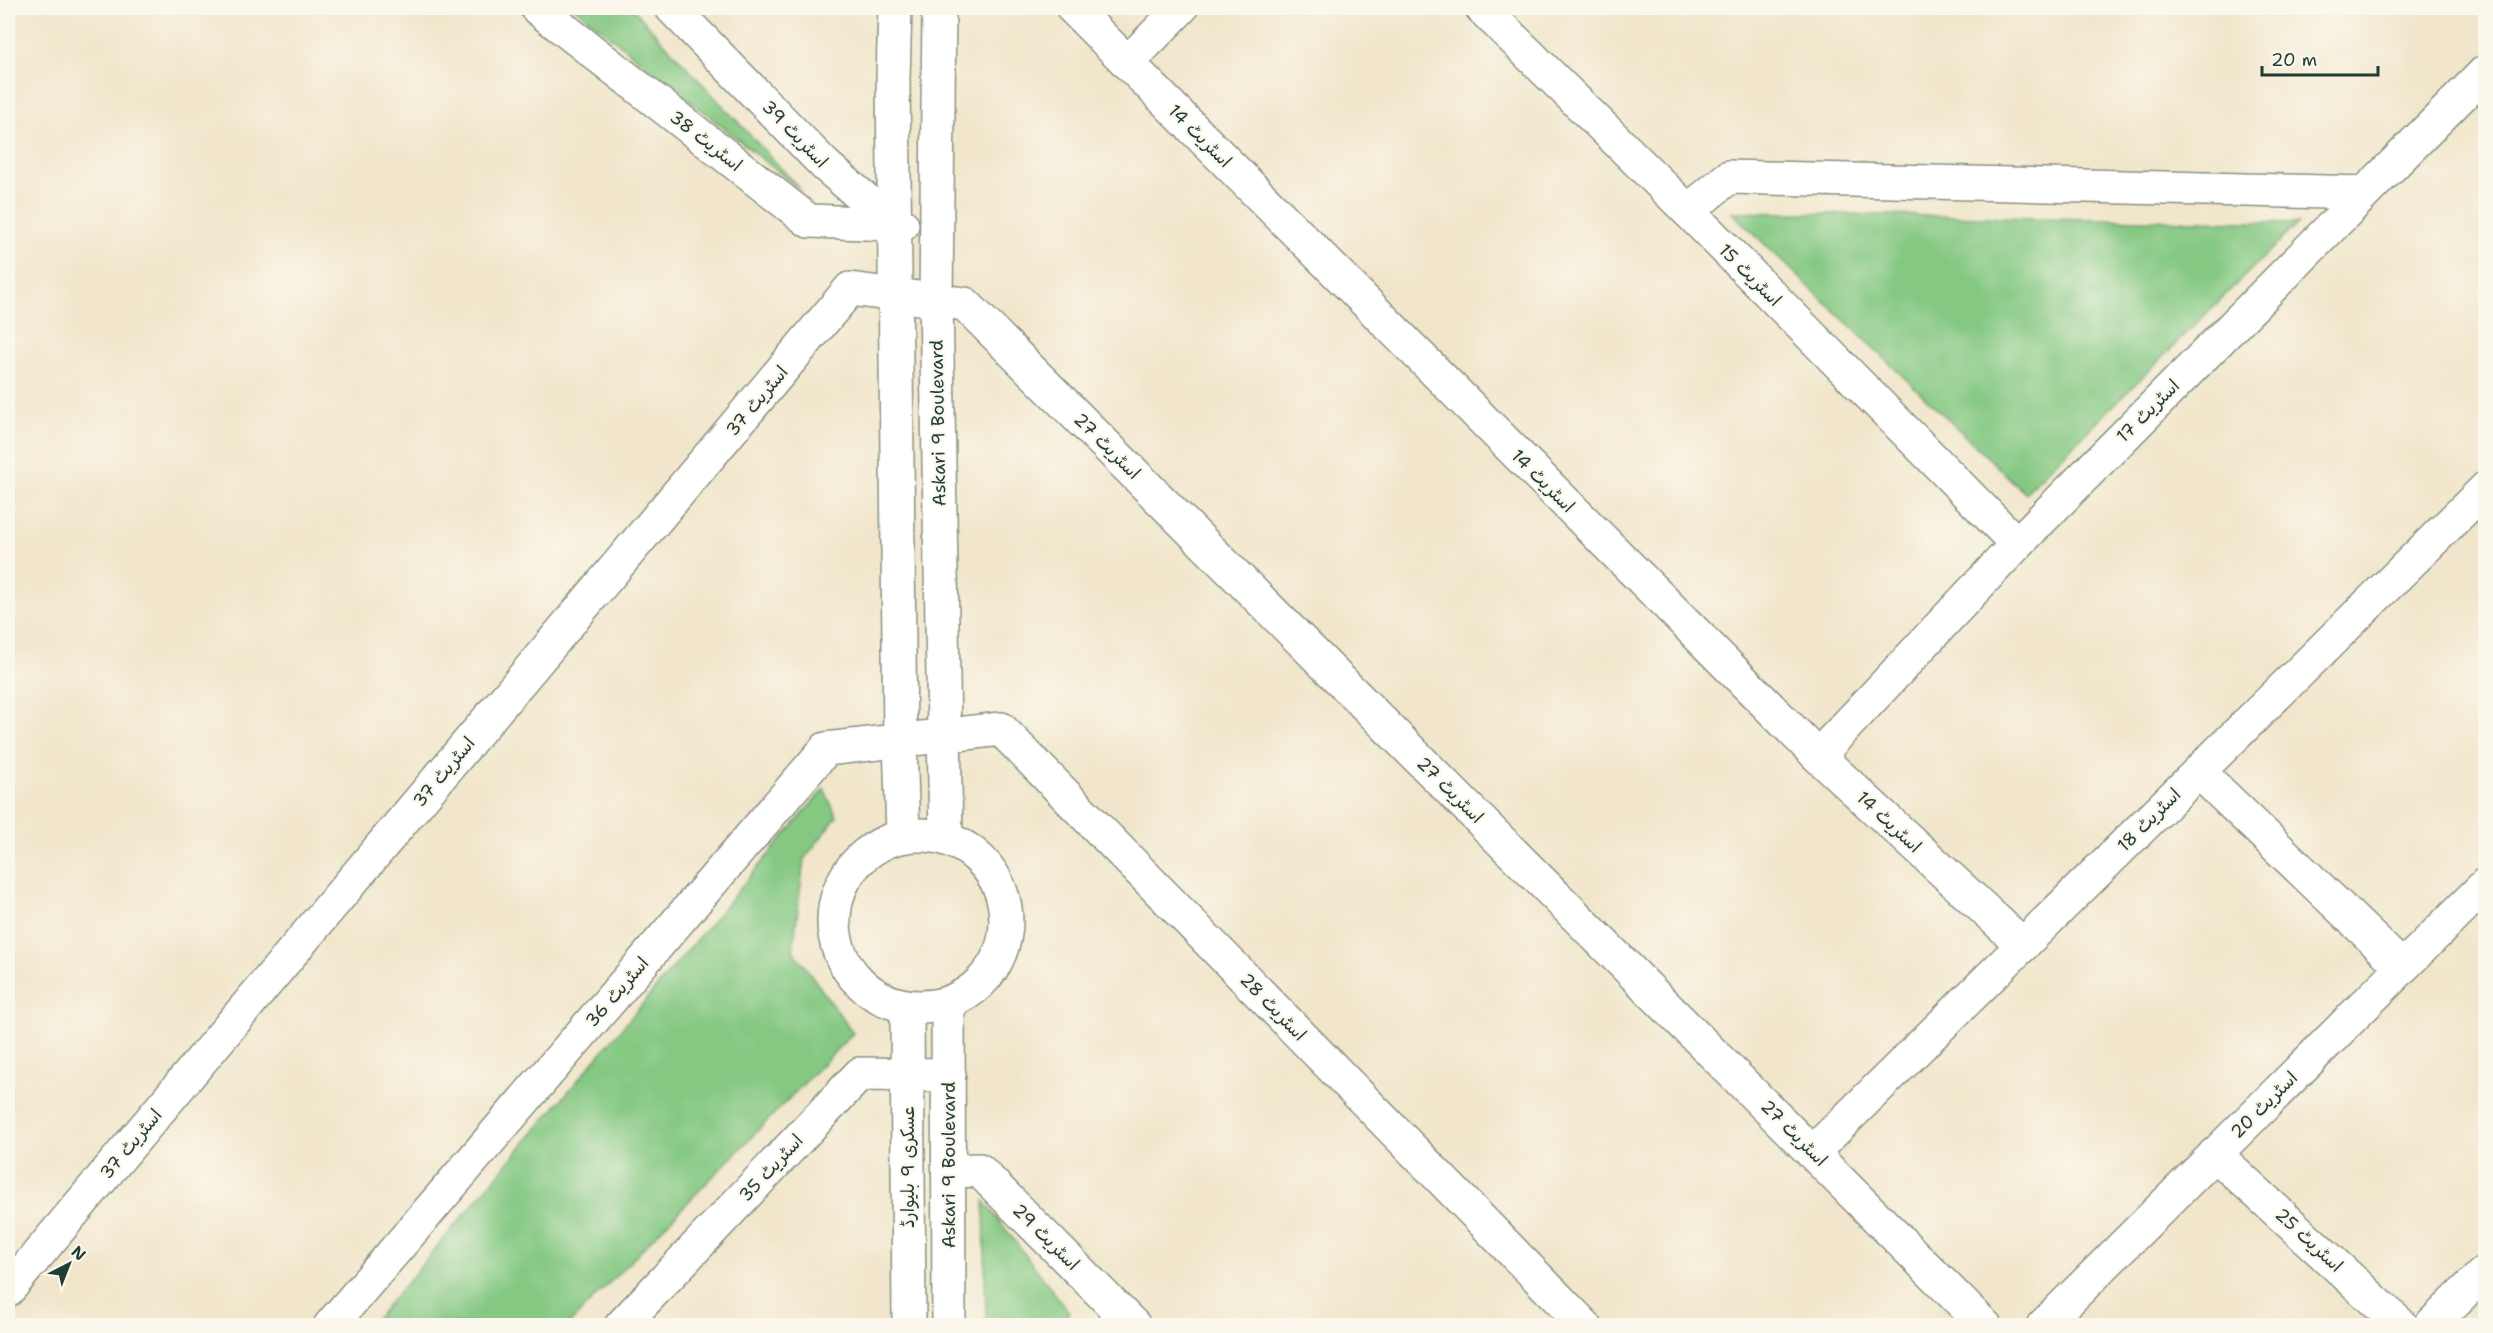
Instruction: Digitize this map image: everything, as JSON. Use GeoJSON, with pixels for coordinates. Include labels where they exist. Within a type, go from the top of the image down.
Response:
{"type":"FeatureCollection","features":[{"type":"Feature","properties":{"kind":"street","name":"اسٹریٹ 38"},"geometry":{"type":"LineString","coordinates":[[537,8],[809,221],[894,224]]}},
{"type":"Feature","properties":{"kind":"street","name":"اسٹریٹ 39"},"geometry":{"type":"LineString","coordinates":[[672,8],[825,165],[894,224]]}},
{"type":"Feature","properties":{"kind":"street"},"geometry":{"type":"LineString","coordinates":[[895,8],[894,224],[903,835]]}},
{"type":"Feature","properties":{"kind":"street","name":"Askari 9 Boulevard"},"geometry":{"type":"LineString","coordinates":[[939,8],[936,300],[946,838]]}},
{"type":"Feature","properties":{"kind":"street","name":"اسٹریٹ 14"},"geometry":{"type":"LineString","coordinates":[[1073,8],[1818,756],[2023,945]]}},
{"type":"Feature","properties":{"kind":"street"},"geometry":{"type":"LineString","coordinates":[[1127,63],[1181,8]]}},
{"type":"Feature","properties":{"kind":"street","name":"اسٹریٹ 15"},"geometry":{"type":"LineString","coordinates":[[1482,8],[1688,211],[2017,544]]}},
{"type":"Feature","properties":{"kind":"street","name":"اسٹریٹ 17"},"geometry":{"type":"LineString","coordinates":[[1818,756],[2017,544],[2486,71]]}},
{"type":"Feature","properties":{"kind":"street"},"geometry":{"type":"LineString","coordinates":[[1688,211],[1729,177],[2364,192]]}},
{"type":"Feature","properties":{"kind":"street"},"geometry":{"type":"LineString","coordinates":[[894,224],[937,226]]}},
{"type":"Feature","properties":{"kind":"street","name":"اسٹریٹ 37"},"geometry":{"type":"LineString","coordinates":[[8,1290],[850,289],[896,295]]}},
{"type":"Feature","properties":{"kind":"street","name":"اسٹریٹ 27"},"geometry":{"type":"LineString","coordinates":[[896,295],[965,304],[1985,1326]]}},
{"type":"Feature","properties":{"kind":"street","name":"اسٹریٹ 18"},"geometry":{"type":"LineString","coordinates":[[1813,1152],[2486,488]]}},
{"type":"Feature","properties":{"kind":"street","name":"اسٹریٹ 28"},"geometry":{"type":"LineString","coordinates":[[945,735],[1001,729],[1585,1326]]}},
{"type":"Feature","properties":{"kind":"street","name":"اسٹریٹ 36"},"geometry":{"type":"LineString","coordinates":[[330,1326],[826,749],[945,735]]}},
{"type":"Feature","properties":{"kind":"street"},"geometry":{"type":"LineString","coordinates":[[2199,772],[2402,967]]}},
{"type":"Feature","properties":{"kind":"street"},"geometry":{"type":"LineString","coordinates":[[924,834],[946,838],[970,850],[990,870],[1002,894],[1007,921],[1003,948],[991,972],[972,992],[948,1004],[928,1008],[907,1008],[879,997],[855,978],[839,953],[833,923],[837,893],[852,867],[875,847],[903,835],[924,834]]}},
{"type":"Feature","properties":{"kind":"street","name":"اسٹریٹ 20"},"geometry":{"type":"LineString","coordinates":[[2043,1326],[2486,884]]}},
{"type":"Feature","properties":{"kind":"street","name":"Askari 9 Boulevard"},"geometry":{"type":"LineString","coordinates":[[948,1004],[949,1326]]}},
{"type":"Feature","properties":{"kind":"street","name":"عسکری 9 بلیوارڈ"},"geometry":{"type":"LineString","coordinates":[[907,1008],[909,1326]]}},
{"type":"Feature","properties":{"kind":"street","name":"اسٹریٹ 35"},"geometry":{"type":"LineString","coordinates":[[621,1326],[860,1074],[949,1075]]}},
{"type":"Feature","properties":{"kind":"street","name":"اسٹریٹ 25"},"geometry":{"type":"LineString","coordinates":[[2215,1154],[2402,1326]]}},
{"type":"Feature","properties":{"kind":"street","name":"اسٹریٹ 29"},"geometry":{"type":"LineString","coordinates":[[949,1171],[979,1170],[1134,1326]]}},
{"type":"Feature","properties":{"kind":"street"},"geometry":{"type":"LineString","coordinates":[[2430,1326],[2486,1271]]}},
{"type":"Feature","properties":{"kind":"green space"},"geometry":{"type":"Polygon","coordinates":[[[575,8],[632,8],[802,191],[575,8]]]}},
{"type":"Feature","properties":{"kind":"green space"},"geometry":{"type":"Polygon","coordinates":[[[1731,212],[2298,223],[2025,493],[1731,212]]]}},
{"type":"Feature","properties":{"kind":"green space"},"geometry":{"type":"Polygon","coordinates":[[[824,789],[837,817],[804,859],[793,950],[853,1033],[568,1325],[371,1325],[824,789]]]}},
{"type":"Feature","properties":{"kind":"green space"},"geometry":{"type":"Polygon","coordinates":[[[984,1201],[1069,1312],[1062,1325],[986,1325],[984,1201]]]}}]}
